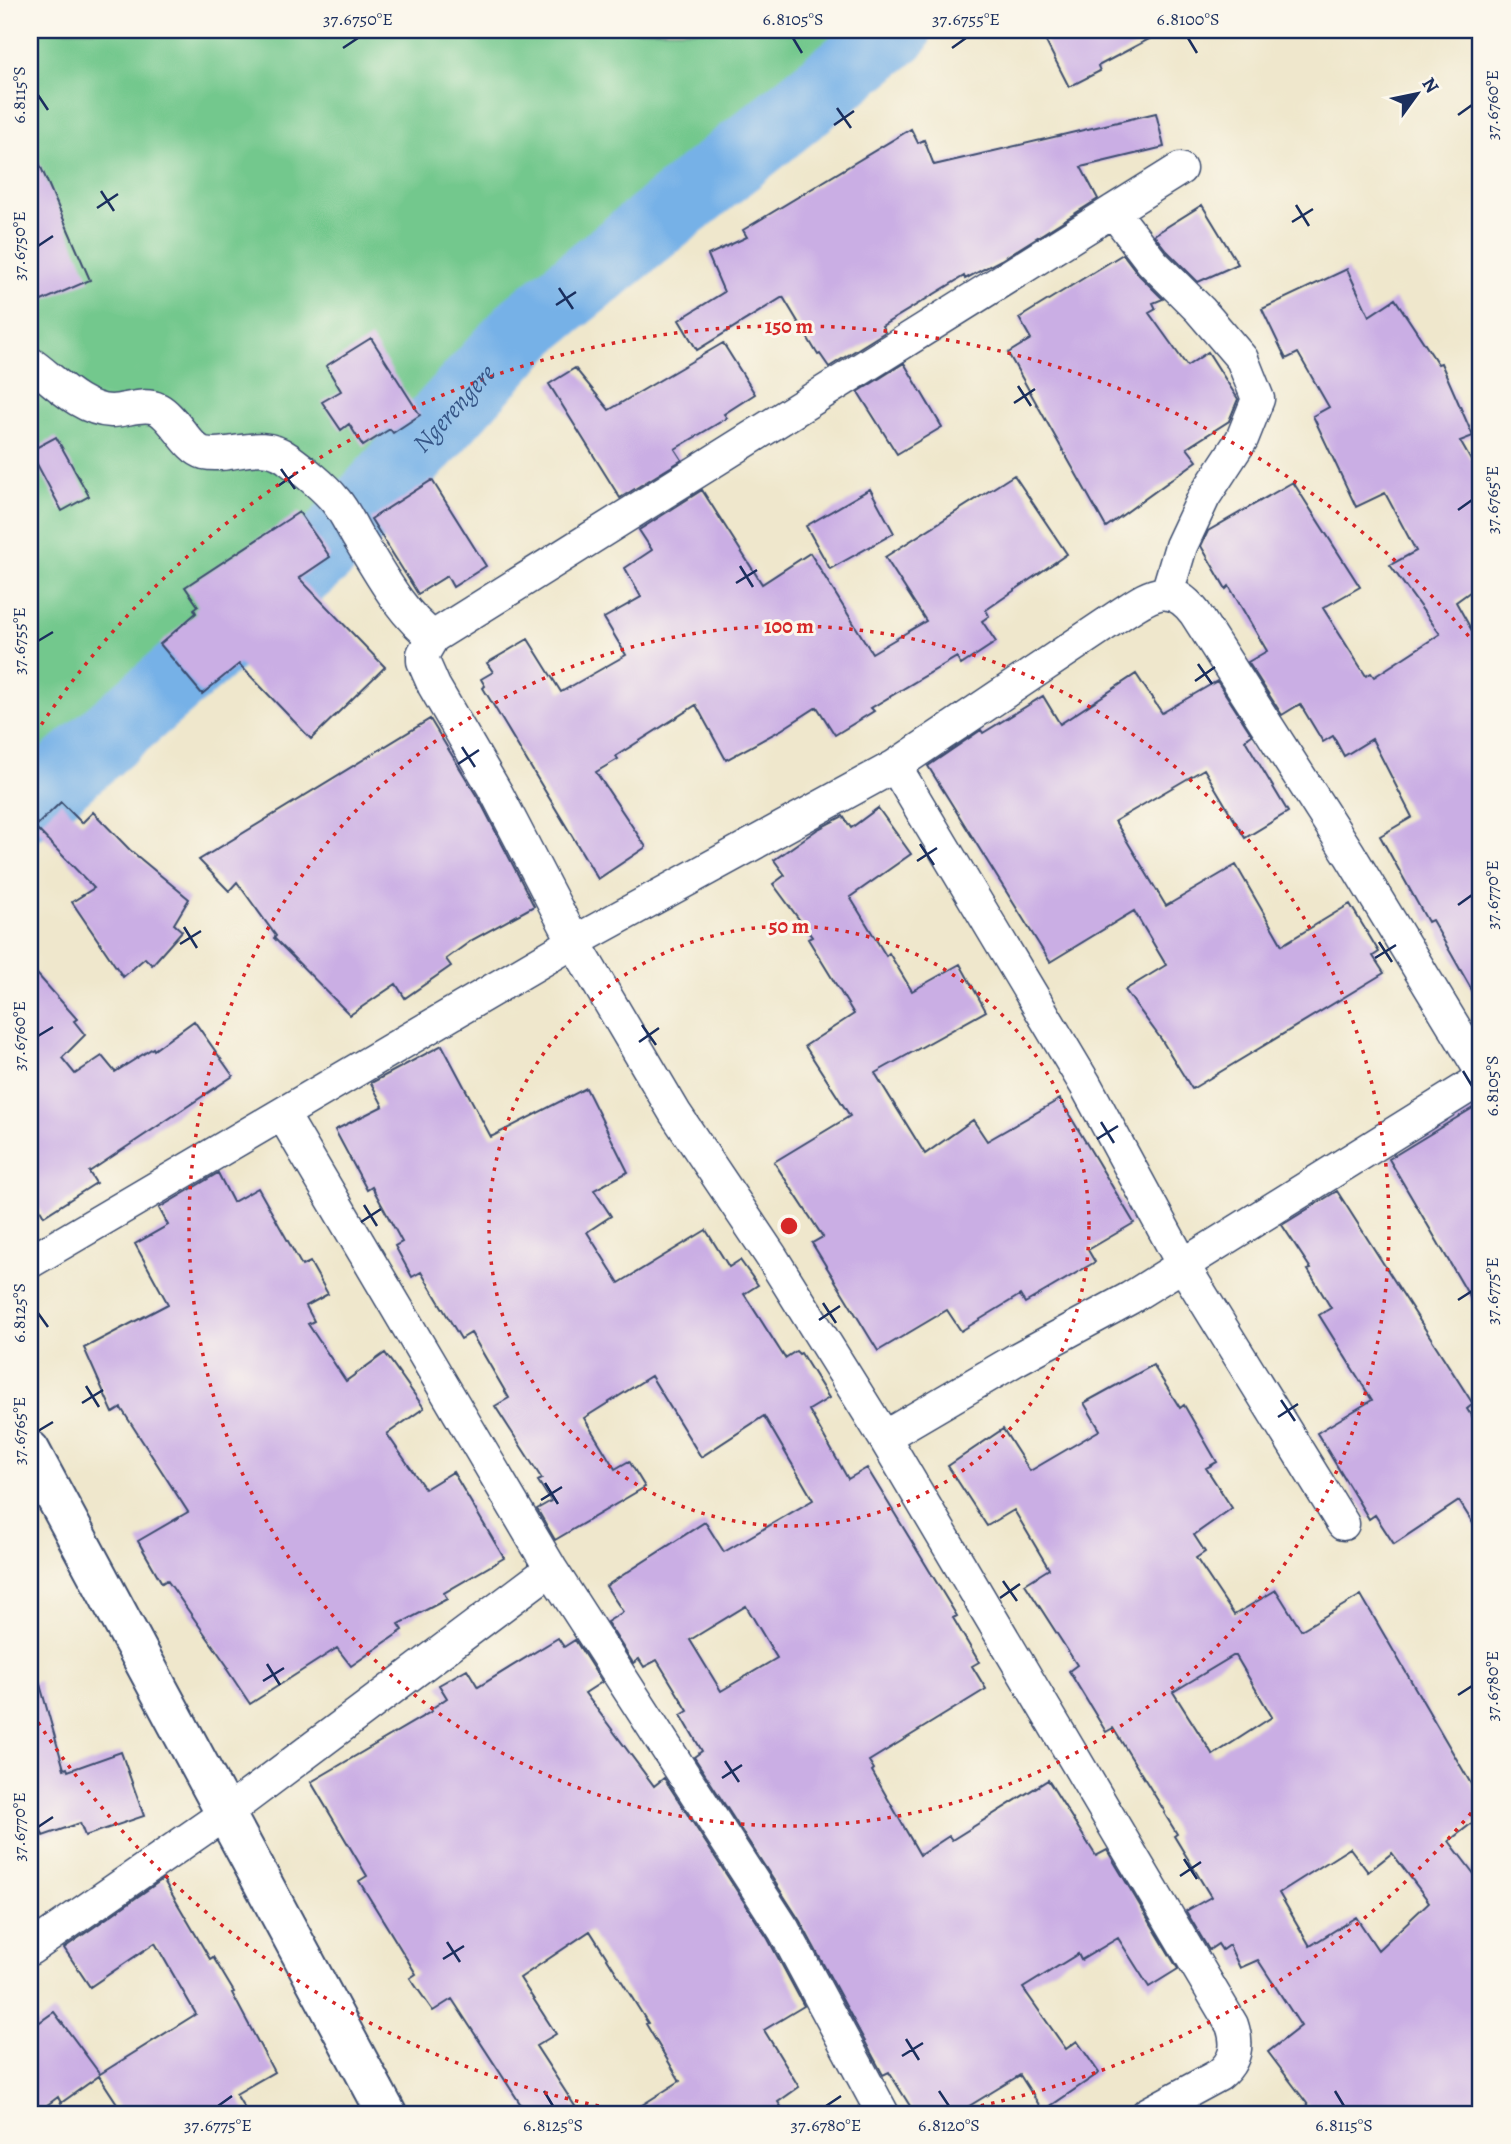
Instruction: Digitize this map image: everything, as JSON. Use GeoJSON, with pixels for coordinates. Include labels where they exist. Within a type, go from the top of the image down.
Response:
{"type":"FeatureCollection","features":[{"type":"Feature","properties":{"kind":"street"},"geometry":{"type":"LineString","coordinates":[[1147,2114],[1219,2076],[1225,2070],[1235,2054],[1236,2038],[1232,2025],[884,1437],[771,1256],[675,1113],[574,942],[497,794],[434,686],[423,661],[423,654],[433,638],[1180,169]]}},
{"type":"Feature","properties":{"kind":"street"},"geometry":{"type":"LineString","coordinates":[[1113,211],[1152,262],[1200,310],[1242,359],[1258,399],[1242,439],[1204,497],[1181,546],[1167,593]]}},
{"type":"Feature","properties":{"kind":"street"},"geometry":{"type":"LineString","coordinates":[[30,363],[74,397],[89,405],[110,411],[144,406],[161,411],[200,451],[212,453],[265,449],[287,458],[335,499],[401,605],[433,638]]}},
{"type":"Feature","properties":{"kind":"street"},"geometry":{"type":"LineString","coordinates":[[30,1262],[574,942],[895,766],[1152,595],[1167,593],[1182,599],[1195,613],[1350,855],[1481,1071]]}},
{"type":"Feature","properties":{"kind":"street"},"geometry":{"type":"LineString","coordinates":[[895,766],[1085,1084],[1183,1265],[1343,1524]]}},
{"type":"Feature","properties":{"kind":"street"},"geometry":{"type":"LineString","coordinates":[[884,1437],[1017,1359],[1130,1298],[1481,1079]]}},
{"type":"Feature","properties":{"kind":"street"},"geometry":{"type":"LineString","coordinates":[[283,1115],[551,1569],[784,1930],[883,2114]]}},
{"type":"Feature","properties":{"kind":"street"},"geometry":{"type":"LineString","coordinates":[[30,1450],[387,2114]]}},
{"type":"Feature","properties":{"kind":"street"},"geometry":{"type":"LineString","coordinates":[[30,1949],[226,1813],[551,1569]]}},
{"type":"Feature","properties":{"kind":"green space"},"geometry":{"type":"Polygon","coordinates":[[[30,30],[911,30],[415,455],[178,638],[30,782],[30,30]]]}},
{"type":"Feature","properties":{"kind":"building"},"geometry":{"type":"Polygon","coordinates":[[[1040,30],[1166,30],[1098,66],[1100,71],[1069,87],[1040,30]]]}},
{"type":"Feature","properties":{"kind":"building"},"geometry":{"type":"Polygon","coordinates":[[[1156,113],[1164,147],[1081,167],[1098,199],[1001,260],[965,279],[964,276],[882,326],[885,332],[829,367],[820,354],[818,355],[783,297],[697,350],[679,320],[724,292],[708,255],[747,237],[743,230],[911,129],[918,143],[924,140],[934,165],[1156,113]]]}},
{"type":"Feature","properties":{"kind":"building"},"geometry":{"type":"Polygon","coordinates":[[[30,142],[90,280],[30,306],[30,142]]]}},
{"type":"Feature","properties":{"kind":"building"},"geometry":{"type":"Polygon","coordinates":[[[1202,205],[1238,264],[1198,282],[1154,235],[1202,205]]]}},
{"type":"Feature","properties":{"kind":"building"},"geometry":{"type":"Polygon","coordinates":[[[1123,254],[1163,299],[1153,303],[1156,309],[1149,313],[1187,366],[1208,352],[1238,399],[1229,421],[1187,448],[1197,461],[1106,527],[1008,353],[1031,339],[1019,318],[1123,254]]]}},
{"type":"Feature","properties":{"kind":"building"},"geometry":{"type":"Polygon","coordinates":[[[1347,269],[1369,316],[1395,299],[1438,364],[1441,363],[1473,436],[1460,441],[1481,478],[1481,584],[1456,602],[1481,647],[1481,1006],[1432,920],[1428,922],[1380,836],[1412,817],[1372,739],[1344,756],[1333,736],[1323,742],[1300,704],[1282,715],[1248,662],[1267,651],[1229,586],[1226,589],[1201,546],[1208,531],[1293,482],[1360,587],[1323,608],[1366,676],[1371,673],[1374,677],[1440,634],[1390,565],[1416,551],[1385,493],[1356,507],[1313,416],[1329,407],[1298,353],[1286,359],[1262,309],[1347,269]]]}},
{"type":"Feature","properties":{"kind":"building"},"geometry":{"type":"Polygon","coordinates":[[[371,338],[420,415],[393,433],[390,429],[363,446],[349,424],[341,430],[322,402],[341,391],[326,366],[371,338]]]}},
{"type":"Feature","properties":{"kind":"building"},"geometry":{"type":"Polygon","coordinates":[[[723,343],[755,394],[724,414],[727,418],[675,449],[682,460],[620,498],[549,384],[575,368],[609,410],[723,343]]]}},
{"type":"Feature","properties":{"kind":"building"},"geometry":{"type":"Polygon","coordinates":[[[904,363],[942,427],[897,454],[858,392],[904,363]]]}},
{"type":"Feature","properties":{"kind":"building"},"geometry":{"type":"Polygon","coordinates":[[[56,437],[89,496],[62,511],[30,451],[56,437]]]}},
{"type":"Feature","properties":{"kind":"building"},"geometry":{"type":"Polygon","coordinates":[[[1014,475],[1067,554],[986,610],[989,616],[982,621],[996,642],[961,665],[957,657],[871,708],[874,711],[835,735],[817,707],[726,760],[696,705],[616,756],[618,759],[596,772],[646,847],[598,879],[483,688],[485,686],[481,679],[493,672],[487,663],[528,639],[561,692],[626,655],[604,618],[641,597],[625,568],[652,550],[639,530],[702,490],[762,584],[810,553],[872,653],[926,621],[885,557],[1014,475]]]}},
{"type":"Feature","properties":{"kind":"building"},"geometry":{"type":"Polygon","coordinates":[[[432,480],[486,566],[453,587],[447,576],[418,594],[371,519],[432,480]]]}},
{"type":"Feature","properties":{"kind":"building"},"geometry":{"type":"Polygon","coordinates":[[[870,489],[894,533],[830,569],[806,526],[870,489]]]}},
{"type":"Feature","properties":{"kind":"building"},"geometry":{"type":"Polygon","coordinates":[[[299,512],[330,557],[299,578],[385,667],[311,739],[239,664],[202,694],[160,644],[196,613],[194,609],[198,606],[185,587],[299,512]]]}},
{"type":"Feature","properties":{"kind":"building"},"geometry":{"type":"Polygon","coordinates":[[[1136,674],[1162,713],[1217,681],[1252,735],[1245,740],[1288,812],[1245,838],[1204,769],[1115,821],[1166,906],[1236,865],[1282,945],[1350,904],[1379,952],[1373,956],[1384,973],[1192,1089],[1161,1039],[1125,990],[1166,965],[1134,911],[1050,962],[928,766],[981,730],[983,733],[1043,696],[1060,724],[1136,674]]]}},
{"type":"Feature","properties":{"kind":"building"},"geometry":{"type":"Polygon","coordinates":[[[430,719],[481,803],[534,906],[472,940],[446,959],[451,966],[405,998],[396,984],[350,1015],[274,938],[276,936],[237,882],[229,891],[199,860],[430,719]]]}},
{"type":"Feature","properties":{"kind":"building"},"geometry":{"type":"Polygon","coordinates":[[[61,802],[82,823],[93,812],[130,850],[189,899],[174,924],[182,931],[152,965],[145,958],[123,977],[72,902],[94,888],[35,827],[61,802]]]}},
{"type":"Feature","properties":{"kind":"building"},"geometry":{"type":"Polygon","coordinates":[[[878,808],[911,854],[850,897],[886,956],[889,953],[912,991],[960,964],[986,1011],[875,1073],[925,1154],[973,1120],[987,1141],[1060,1099],[1134,1223],[1088,1250],[1095,1262],[1025,1303],[1020,1295],[961,1331],[947,1310],[878,1351],[812,1243],[823,1237],[774,1162],[850,1116],[805,1046],[854,1014],[808,939],[812,937],[773,884],[785,875],[774,860],[818,829],[843,816],[851,828],[878,808]]]}},
{"type":"Feature","properties":{"kind":"building"},"geometry":{"type":"Polygon","coordinates":[[[30,966],[77,1019],[74,1021],[85,1035],[62,1058],[75,1074],[102,1056],[115,1072],[153,1048],[154,1050],[194,1021],[233,1076],[89,1172],[96,1183],[44,1216],[30,1192],[30,966]]]}},
{"type":"Feature","properties":{"kind":"building"},"geometry":{"type":"Polygon","coordinates":[[[442,1045],[491,1137],[586,1088],[628,1172],[594,1190],[611,1216],[587,1232],[619,1283],[706,1230],[729,1267],[740,1260],[758,1285],[744,1294],[785,1358],[796,1351],[801,1353],[829,1398],[809,1410],[848,1479],[867,1468],[957,1616],[953,1618],[979,1662],[972,1666],[986,1689],[869,1761],[874,1769],[872,1771],[920,1855],[949,1836],[952,1840],[1048,1780],[1096,1856],[1107,1850],[1178,1969],[1149,1987],[1118,1938],[1081,1960],[1078,1954],[1023,1988],[1066,2049],[1077,2041],[1099,2073],[1043,2111],[1020,2075],[956,2114],[915,2114],[889,2072],[883,2075],[800,1921],[694,1757],[702,1751],[681,1715],[688,1711],[657,1660],[644,1667],[639,1659],[633,1663],[607,1622],[623,1612],[606,1586],[705,1522],[724,1552],[813,1500],[764,1416],[701,1457],[651,1376],[584,1418],[615,1469],[629,1461],[645,1487],[555,1540],[537,1509],[551,1501],[538,1481],[542,1479],[495,1406],[509,1398],[471,1333],[461,1339],[421,1272],[412,1277],[395,1246],[402,1242],[372,1187],[367,1190],[335,1130],[383,1106],[371,1083],[442,1045]],[[746,1606],[690,1640],[721,1691],[777,1658],[746,1606]]]}},
{"type":"Feature","properties":{"kind":"building"},"geometry":{"type":"Polygon","coordinates":[[[1481,1103],[1481,1316],[1389,1159],[1481,1103]]]}},
{"type":"Feature","properties":{"kind":"building"},"geometry":{"type":"Polygon","coordinates":[[[218,1173],[233,1202],[258,1188],[302,1266],[310,1262],[328,1294],[306,1306],[314,1321],[308,1324],[346,1381],[385,1353],[424,1408],[387,1434],[425,1489],[453,1472],[504,1558],[444,1593],[447,1599],[399,1624],[403,1630],[351,1666],[337,1648],[250,1704],[226,1668],[228,1667],[167,1580],[162,1583],[138,1541],[188,1512],[121,1408],[113,1413],[84,1348],[168,1304],[135,1244],[168,1225],[159,1208],[218,1173]]]}},
{"type":"Feature","properties":{"kind":"building"},"geometry":{"type":"Polygon","coordinates":[[[1337,1191],[1473,1404],[1467,1409],[1481,1432],[1481,1536],[1459,1501],[1394,1544],[1375,1515],[1369,1519],[1317,1433],[1372,1400],[1319,1315],[1331,1308],[1308,1270],[1311,1269],[1282,1225],[1337,1191]]]}},
{"type":"Feature","properties":{"kind":"building"},"geometry":{"type":"Polygon","coordinates":[[[1153,1365],[1180,1408],[1184,1405],[1217,1462],[1206,1468],[1232,1508],[1194,1535],[1205,1552],[1196,1558],[1234,1615],[1276,1590],[1301,1630],[1361,1595],[1481,1801],[1481,1816],[1449,1841],[1481,1883],[1481,2114],[1315,2114],[1268,2052],[1301,2026],[1258,1960],[1240,1968],[1229,1945],[1222,1950],[1218,1944],[1209,1950],[1186,1911],[1211,1897],[1174,1836],[1177,1834],[1165,1812],[1113,1728],[1106,1732],[1069,1671],[1077,1665],[1025,1584],[1049,1569],[1014,1510],[987,1526],[948,1466],[1003,1429],[1030,1471],[1100,1430],[1084,1403],[1153,1365]],[[1236,1656],[1173,1692],[1213,1755],[1272,1717],[1236,1656]],[[1350,1848],[1279,1893],[1310,1946],[1356,1917],[1378,1950],[1429,1902],[1392,1853],[1368,1872],[1350,1848]]]}},
{"type":"Feature","properties":{"kind":"building"},"geometry":{"type":"Polygon","coordinates":[[[558,1638],[564,1647],[575,1640],[602,1682],[585,1693],[654,1786],[664,1778],[768,1939],[804,2006],[764,2030],[799,2087],[778,2102],[786,2114],[628,2114],[680,2081],[646,2024],[648,2023],[590,1931],[520,1978],[556,2034],[536,2046],[580,2114],[527,2114],[452,1999],[433,2011],[410,1978],[416,1974],[359,1881],[367,1876],[311,1782],[432,1711],[431,1709],[447,1698],[439,1685],[467,1669],[478,1687],[558,1638]]]}},
{"type":"Feature","properties":{"kind":"building"},"geometry":{"type":"Polygon","coordinates":[[[39,1681],[64,1769],[67,1768],[68,1771],[121,1752],[144,1816],[85,1836],[80,1823],[43,1836],[39,1823],[30,1826],[30,1683],[39,1681]]]}},
{"type":"Feature","properties":{"kind":"building"},"geometry":{"type":"Polygon","coordinates":[[[163,1879],[210,1959],[213,1957],[234,1992],[232,1993],[274,2072],[236,2094],[248,2114],[124,2114],[99,2076],[61,2103],[58,2097],[35,2114],[30,2114],[30,2029],[54,2012],[100,2074],[196,2014],[155,1943],[90,1987],[64,1948],[163,1879]]]}},
{"type":"Feature","properties":{"kind":"waterway","name":"Ngerengere"},"geometry":{"type":"LineString","coordinates":[[30,804],[324,551],[527,327],[896,30]]}}]}
